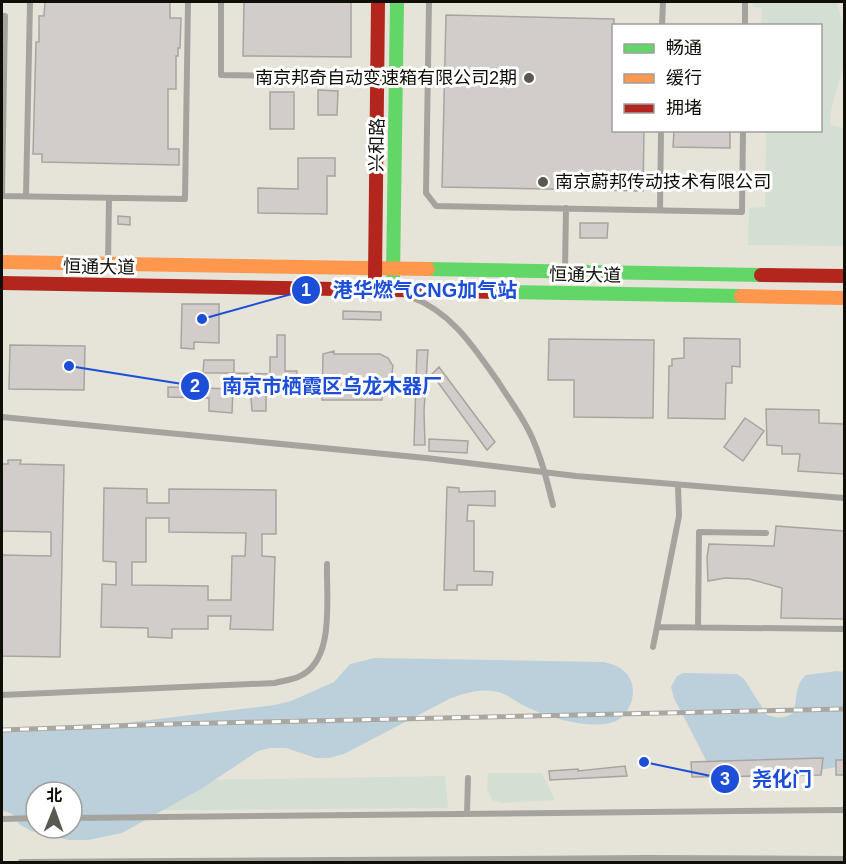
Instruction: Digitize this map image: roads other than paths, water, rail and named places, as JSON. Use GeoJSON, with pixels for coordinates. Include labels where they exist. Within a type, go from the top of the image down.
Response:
{"type":"FeatureCollection","features":[{"type":"Feature","properties":{"kind":"main road","name":"兴和路"},"geometry":{"type":"LineString","coordinates":[[374,289],[378,2]]}},
{"type":"Feature","properties":{"kind":"main road","name":"兴和路"},"geometry":{"type":"LineString","coordinates":[[393,290],[397,2]]}},
{"type":"Feature","properties":{"kind":"main road","name":"恒通大道"},"geometry":{"type":"LineString","coordinates":[[2,262],[844,276]]}},
{"type":"Feature","properties":{"kind":"main road","name":"恒通大道"},"geometry":{"type":"LineString","coordinates":[[2,283],[844,298]]}},
{"type":"Feature","properties":{"kind":"lane"},"geometry":{"type":"LineString","coordinates":[[26,196],[30,2]]}},
{"type":"Feature","properties":{"kind":"lane"},"geometry":{"type":"LineString","coordinates":[[2,16],[5,16],[2,196],[185,199],[189,2]]}},
{"type":"Feature","properties":{"kind":"lane"},"geometry":{"type":"LineString","coordinates":[[221,2],[221,75],[377,77]]}},
{"type":"Feature","properties":{"kind":"lane"},"geometry":{"type":"LineString","coordinates":[[429,2],[426,193],[436,206],[742,212],[743,132]]}},
{"type":"Feature","properties":{"kind":"lane"},"geometry":{"type":"LineString","coordinates":[[662,24],[663,2]]}},
{"type":"Feature","properties":{"kind":"lane"},"geometry":{"type":"LineString","coordinates":[[745,2],[745,24]]}},
{"type":"Feature","properties":{"kind":"lane"},"geometry":{"type":"LineString","coordinates":[[660,210],[661,132]]}},
{"type":"Feature","properties":{"kind":"lane"},"geometry":{"type":"LineString","coordinates":[[108,263],[109,198]]}},
{"type":"Feature","properties":{"kind":"lane"},"geometry":{"type":"LineString","coordinates":[[565,271],[566,208]]}},
{"type":"Feature","properties":{"kind":"lane"},"geometry":{"type":"LineString","coordinates":[[393,290],[427,303],[460,330],[525,423],[545,472],[553,505]]}},
{"type":"Feature","properties":{"kind":"lane"},"geometry":{"type":"LineString","coordinates":[[2,417],[678,485],[844,498]]}},
{"type":"Feature","properties":{"kind":"lane"},"geometry":{"type":"LineString","coordinates":[[653,647],[679,516],[678,485]]}},
{"type":"Feature","properties":{"kind":"lane"},"geometry":{"type":"LineString","coordinates":[[698,627],[699,532],[766,533]]}},
{"type":"Feature","properties":{"kind":"lane"},"geometry":{"type":"LineString","coordinates":[[2,695],[274,683],[300,676],[317,662],[326,642],[327,564]]}},
{"type":"Feature","properties":{"kind":"lane"},"geometry":{"type":"LineString","coordinates":[[657,627],[844,629]]}},
{"type":"Feature","properties":{"kind":"lane"},"geometry":{"type":"LineString","coordinates":[[468,778],[468,814]]}},
{"type":"Feature","properties":{"kind":"lane"},"geometry":{"type":"LineString","coordinates":[[84,818],[844,810]]}},
{"type":"Feature","properties":{"kind":"lane"},"geometry":{"type":"LineString","coordinates":[[2,819],[24,818]]}},
{"type":"Feature","properties":{"kind":"lane"},"geometry":{"type":"LineString","coordinates":[[21,862],[844,859]]}},
{"type":"Feature","properties":{"kind":"water"},"geometry":{"type":"Polygon","coordinates":[[[375,658],[604,662],[625,672],[630,678],[633,694],[628,709],[623,715],[610,723],[601,724],[579,723],[555,718],[497,692],[481,691],[451,698],[344,754],[329,758],[316,758],[286,748],[258,751],[201,789],[122,833],[88,840],[84,840],[84,780],[24,780],[24,827],[12,814],[2,810],[2,730],[124,723],[275,705],[291,701],[334,682],[350,664],[375,658]]]}},
{"type":"Feature","properties":{"kind":"water"},"geometry":{"type":"Polygon","coordinates":[[[844,672],[844,766],[806,772],[720,777],[708,764],[674,698],[671,687],[677,676],[683,673],[737,674],[744,679],[767,715],[780,717],[793,713],[798,688],[806,675],[844,672]]]}},
{"type":"Feature","properties":{"kind":"railway"},"geometry":{"type":"LineString","coordinates":[[2,730],[844,709]]}},
{"type":"Feature","properties":{"kind":"place","name":"南京邦奇自动变速箱有限公司2期"},"geometry":{"type":"Point","coordinates":[529,78]}},
{"type":"Feature","properties":{"kind":"place","name":"南京蔚邦传动技术有限公司"},"geometry":{"type":"Point","coordinates":[543,182]}},
{"type":"Feature","properties":{"kind":"place","name":"港华燃气CNG加气站"},"geometry":{"type":"Point","coordinates":[202,319]}},
{"type":"Feature","properties":{"kind":"place","name":"南京市栖霞区乌龙木器厂"},"geometry":{"type":"Point","coordinates":[69,366]}},
{"type":"Feature","properties":{"kind":"place","name":"尧化门"},"geometry":{"type":"Point","coordinates":[644,762]}}]}
